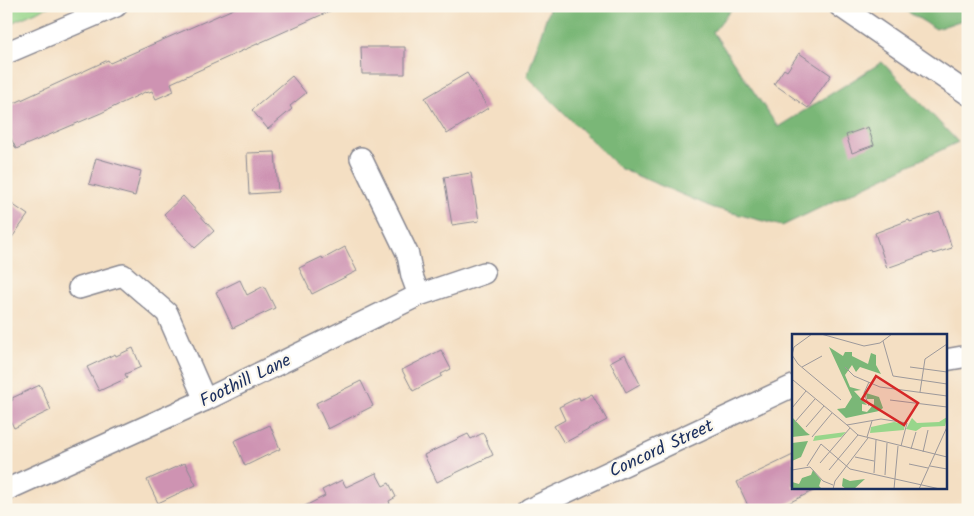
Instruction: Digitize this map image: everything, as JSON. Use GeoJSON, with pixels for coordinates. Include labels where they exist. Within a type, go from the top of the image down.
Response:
{"type":"FeatureCollection","features":[{"type":"Feature","properties":{"kind":"street"},"geometry":{"type":"LineString","coordinates":[[6,53],[116,6]]}},
{"type":"Feature","properties":{"kind":"street"},"geometry":{"type":"LineString","coordinates":[[840,6],[968,94]]}},
{"type":"Feature","properties":{"kind":"street"},"geometry":{"type":"LineString","coordinates":[[361,158],[408,255],[412,276],[419,295]]}},
{"type":"Feature","properties":{"kind":"street","name":"Foothill Lane"},"geometry":{"type":"LineString","coordinates":[[6,490],[205,400],[419,295],[484,273]]}},
{"type":"Feature","properties":{"kind":"street"},"geometry":{"type":"LineString","coordinates":[[79,288],[123,276],[167,313],[205,400]]}},
{"type":"Feature","properties":{"kind":"street"},"geometry":{"type":"LineString","coordinates":[[946,360],[968,356]]}},
{"type":"Feature","properties":{"kind":"street","name":"Concord Street"},"geometry":{"type":"LineString","coordinates":[[528,510],[792,386]]}},
{"type":"Feature","properties":{"kind":"green space"},"geometry":{"type":"Polygon","coordinates":[[[6,6],[50,6],[6,25],[6,6]]]}},
{"type":"Feature","properties":{"kind":"green space"},"geometry":{"type":"Polygon","coordinates":[[[550,6],[734,6],[713,32],[778,127],[882,62],[958,142],[782,226],[714,208],[619,168],[527,76],[550,6]]]}},
{"type":"Feature","properties":{"kind":"green space"},"geometry":{"type":"Polygon","coordinates":[[[898,6],[968,6],[968,18],[936,29],[898,6]]]}},
{"type":"Feature","properties":{"kind":"building"},"geometry":{"type":"Polygon","coordinates":[[[240,6],[341,6],[171,83],[174,91],[156,99],[152,91],[145,92],[16,149],[6,127],[6,107],[108,60],[110,63],[240,6]]]}},
{"type":"Feature","properties":{"kind":"building"},"geometry":{"type":"Polygon","coordinates":[[[361,47],[405,47],[405,74],[362,74],[361,47]]]}},
{"type":"Feature","properties":{"kind":"building"},"geometry":{"type":"Polygon","coordinates":[[[799,53],[831,75],[808,108],[774,84],[784,69],[787,71],[799,53]]]}},
{"type":"Feature","properties":{"kind":"building"},"geometry":{"type":"Polygon","coordinates":[[[467,73],[488,108],[447,134],[425,98],[467,73]]]}},
{"type":"Feature","properties":{"kind":"building"},"geometry":{"type":"Polygon","coordinates":[[[292,76],[306,93],[290,106],[292,109],[268,129],[252,110],[292,76]]]}},
{"type":"Feature","properties":{"kind":"building"},"geometry":{"type":"Polygon","coordinates":[[[868,127],[874,145],[852,153],[846,135],[868,127]]]}},
{"type":"Feature","properties":{"kind":"building"},"geometry":{"type":"Polygon","coordinates":[[[275,152],[278,192],[249,194],[247,153],[275,152]]]}},
{"type":"Feature","properties":{"kind":"building"},"geometry":{"type":"Polygon","coordinates":[[[96,158],[141,171],[135,196],[89,184],[96,158]]]}},
{"type":"Feature","properties":{"kind":"building"},"geometry":{"type":"Polygon","coordinates":[[[471,173],[479,221],[452,225],[444,177],[471,173]]]}},
{"type":"Feature","properties":{"kind":"building"},"geometry":{"type":"Polygon","coordinates":[[[183,196],[214,231],[195,248],[164,214],[183,196]]]}},
{"type":"Feature","properties":{"kind":"building"},"geometry":{"type":"Polygon","coordinates":[[[6,200],[28,215],[6,246],[6,200]]]}},
{"type":"Feature","properties":{"kind":"building"},"geometry":{"type":"Polygon","coordinates":[[[940,212],[952,248],[933,254],[932,252],[887,268],[875,233],[909,220],[910,222],[940,212]]]}},
{"type":"Feature","properties":{"kind":"building"},"geometry":{"type":"Polygon","coordinates":[[[345,247],[357,271],[312,294],[299,268],[322,257],[323,259],[345,247]]]}},
{"type":"Feature","properties":{"kind":"building"},"geometry":{"type":"Polygon","coordinates":[[[240,280],[247,295],[264,286],[275,308],[233,328],[216,292],[240,280]]]}},
{"type":"Feature","properties":{"kind":"building"},"geometry":{"type":"Polygon","coordinates":[[[133,348],[141,367],[125,374],[127,378],[99,391],[87,367],[133,348]]]}},
{"type":"Feature","properties":{"kind":"building"},"geometry":{"type":"Polygon","coordinates":[[[441,350],[451,369],[441,374],[442,376],[413,391],[402,370],[441,350]]]}},
{"type":"Feature","properties":{"kind":"building"},"geometry":{"type":"Polygon","coordinates":[[[625,354],[640,384],[626,392],[610,362],[625,354]]]}},
{"type":"Feature","properties":{"kind":"building"},"geometry":{"type":"Polygon","coordinates":[[[361,381],[373,406],[328,429],[316,403],[361,381]]]}},
{"type":"Feature","properties":{"kind":"building"},"geometry":{"type":"Polygon","coordinates":[[[40,385],[51,410],[14,428],[6,412],[6,403],[13,400],[12,398],[40,385]]]}},
{"type":"Feature","properties":{"kind":"building"},"geometry":{"type":"Polygon","coordinates":[[[592,394],[607,420],[564,443],[554,426],[565,420],[559,407],[579,397],[580,400],[592,394]]]}},
{"type":"Feature","properties":{"kind":"building"},"geometry":{"type":"Polygon","coordinates":[[[270,425],[280,449],[245,466],[234,441],[270,425]]]}},
{"type":"Feature","properties":{"kind":"building"},"geometry":{"type":"Polygon","coordinates":[[[483,433],[493,455],[437,482],[424,455],[468,434],[471,439],[483,433]]]}},
{"type":"Feature","properties":{"kind":"building"},"geometry":{"type":"Polygon","coordinates":[[[792,455],[792,488],[819,488],[774,510],[750,510],[737,482],[792,455]]]}},
{"type":"Feature","properties":{"kind":"building"},"geometry":{"type":"Polygon","coordinates":[[[185,463],[196,485],[158,503],[147,480],[185,463]]]}},
{"type":"Feature","properties":{"kind":"building"},"geometry":{"type":"Polygon","coordinates":[[[376,473],[383,486],[389,483],[396,497],[389,501],[390,504],[379,510],[297,510],[325,496],[322,490],[342,480],[346,487],[376,473]]]}}]}
